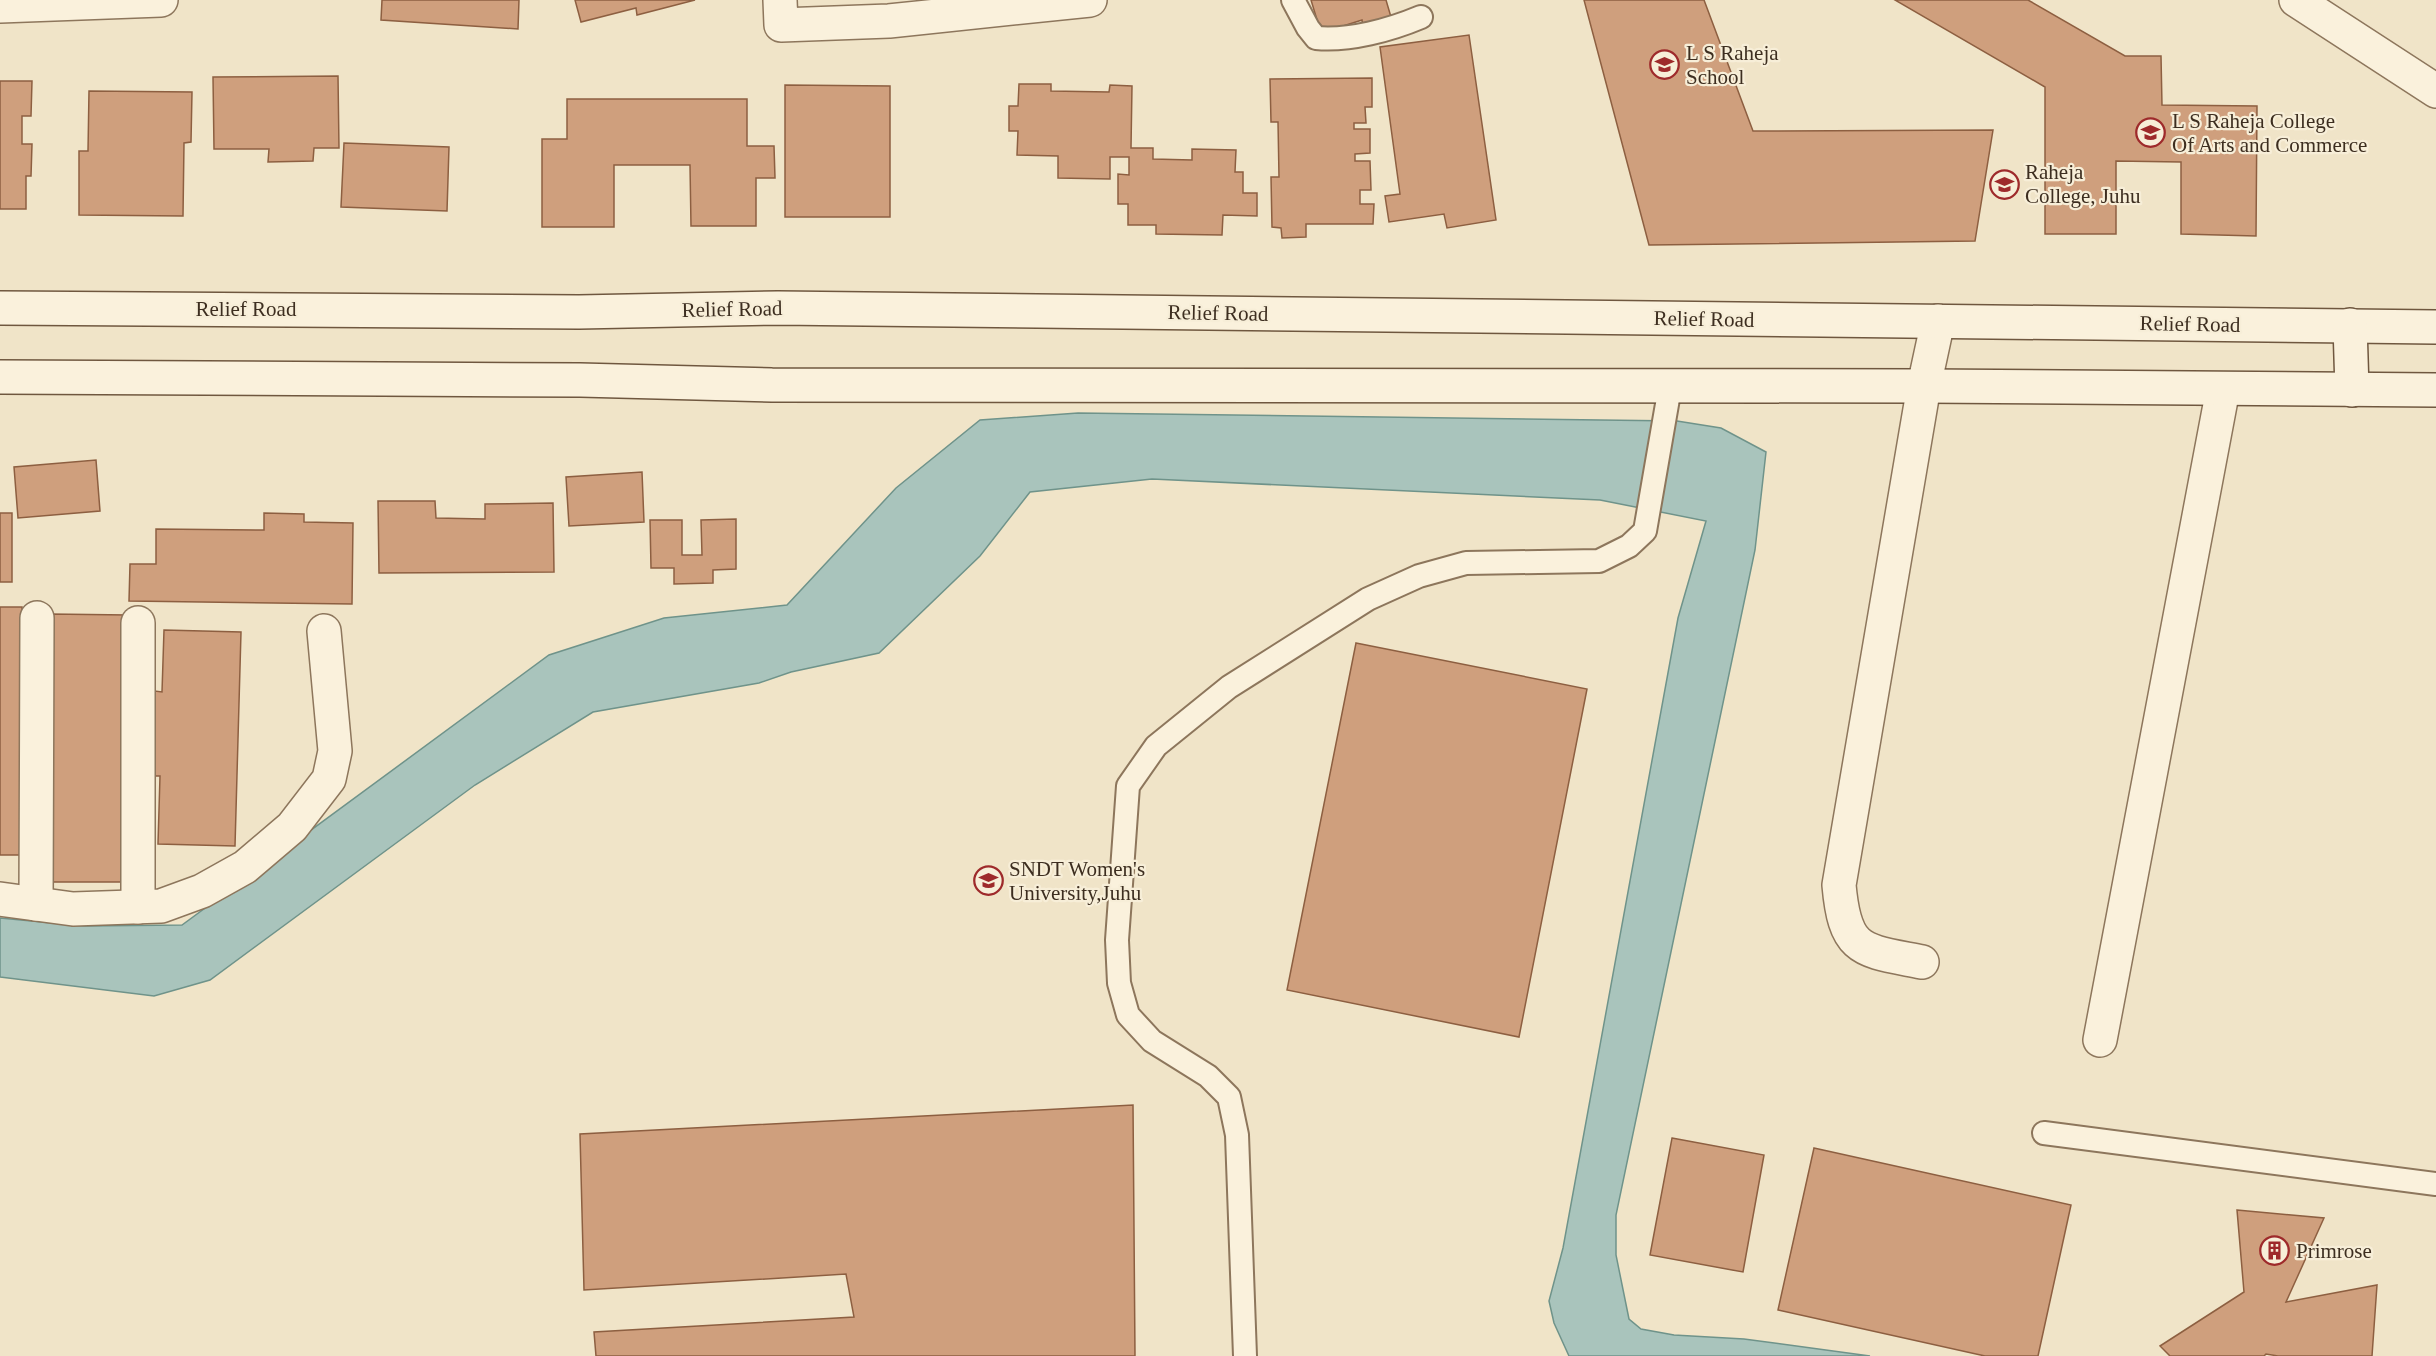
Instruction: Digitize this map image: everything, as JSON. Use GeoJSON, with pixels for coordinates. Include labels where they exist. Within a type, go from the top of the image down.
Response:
{"type":"FeatureCollection","features":[{"type":"Feature","properties":{"kind":"street"},"geometry":{"type":"LineString","coordinates":[[0,6],[161,0]]}},
{"type":"Feature","properties":{"kind":"street"},"geometry":{"type":"LineString","coordinates":[[780,0],[781,24],[889,21],[1090,0]]}},
{"type":"Feature","properties":{"kind":"street"},"geometry":{"type":"LineString","coordinates":[[2296,0],[2436,91]]}},
{"type":"Feature","properties":{"kind":"street","name":"Relief Road"},"geometry":{"type":"LineString","coordinates":[[0,308],[579,312],[778,308],[2436,327]]}},
{"type":"Feature","properties":{"kind":"street"},"geometry":{"type":"LineString","coordinates":[[1922,962],[1870,951],[1854,941],[1841,914],[1839,885],[1924,386],[1938,321]]}},
{"type":"Feature","properties":{"kind":"street"},"geometry":{"type":"LineString","coordinates":[[2350,325],[2352,390]]}},
{"type":"Feature","properties":{"kind":"street"},"geometry":{"type":"LineString","coordinates":[[0,377],[580,380],[772,385],[1924,386],[2436,390]]}},
{"type":"Feature","properties":{"kind":"street"},"geometry":{"type":"LineString","coordinates":[[2100,1040],[2223,389]]}},
{"type":"Feature","properties":{"kind":"street"},"geometry":{"type":"LineString","coordinates":[[36,904],[37,618]]}},
{"type":"Feature","properties":{"kind":"street"},"geometry":{"type":"LineString","coordinates":[[138,623],[138,907]]}},
{"type":"Feature","properties":{"kind":"street"},"geometry":{"type":"LineString","coordinates":[[0,898],[73,909],[161,906],[202,891],[245,867],[292,827],[329,779],[335,751],[324,631]]}},
{"type":"Feature","properties":{"kind":"lane"},"geometry":{"type":"LineString","coordinates":[[1293,0],[1316,38],[1333,39],[1400,26],[1421,17]]}},
{"type":"Feature","properties":{"kind":"lane"},"geometry":{"type":"LineString","coordinates":[[1245,1356],[1238,1135],[1229,1097],[1208,1076],[1152,1041],[1128,1015],[1119,983],[1117,939],[1128,786],[1156,746],[1228,687],[1368,599],[1419,576],[1466,563],[1599,561],[1629,546],[1645,531],[1670,387]]}},
{"type":"Feature","properties":{"kind":"lane"},"geometry":{"type":"LineString","coordinates":[[2044,1133],[2436,1184]]}},
{"type":"Feature","properties":{"kind":"water"},"geometry":{"type":"Polygon","coordinates":[[[1078,413],[1677,421],[1721,428],[1766,452],[1755,550],[1616,1215],[1616,1255],[1629,1319],[1641,1329],[1674,1335],[1744,1339],[1870,1356],[1569,1356],[1554,1323],[1549,1301],[1563,1248],[1678,618],[1706,521],[1600,500],[1152,479],[1030,492],[980,556],[879,653],[791,672],[759,683],[593,712],[475,785],[210,980],[154,996],[0,977],[0,918],[84,926],[182,925],[549,655],[664,618],[787,605],[896,488],[980,420],[1078,413]]]}},
{"type":"Feature","properties":{"kind":"building"},"geometry":{"type":"Polygon","coordinates":[[[382,0],[519,0],[518,29],[381,20],[382,0]]]}},
{"type":"Feature","properties":{"kind":"building"},"geometry":{"type":"Polygon","coordinates":[[[575,0],[695,0],[637,15],[636,8],[581,22],[575,0]]]}},
{"type":"Feature","properties":{"kind":"building"},"geometry":{"type":"Polygon","coordinates":[[[1311,0],[1386,0],[1391,17],[1363,26],[1362,20],[1321,33],[1311,0]]]}},
{"type":"Feature","properties":{"kind":"building","name":"L S Raheja School"},"geometry":{"type":"Polygon","coordinates":[[[1584,0],[1704,0],[1753,131],[1993,130],[1975,241],[1649,245],[1584,0]]]}},
{"type":"Feature","properties":{"kind":"building","name":"L S Raheja College Of Arts and Commerce"},"geometry":{"type":"Polygon","coordinates":[[[1895,0],[2028,0],[2125,56],[2161,56],[2162,105],[2257,106],[2256,236],[2181,234],[2181,162],[2116,161],[2116,234],[2045,234],[2045,87],[1895,0]]]}},
{"type":"Feature","properties":{"kind":"building"},"geometry":{"type":"Polygon","coordinates":[[[1469,35],[1496,220],[1447,228],[1444,214],[1389,222],[1385,196],[1400,194],[1380,47],[1469,35]]]}},
{"type":"Feature","properties":{"kind":"building"},"geometry":{"type":"Polygon","coordinates":[[[338,76],[339,148],[314,148],[313,161],[268,162],[269,149],[214,149],[213,77],[338,76]]]}},
{"type":"Feature","properties":{"kind":"building"},"geometry":{"type":"Polygon","coordinates":[[[1372,78],[1372,107],[1365,107],[1366,123],[1354,123],[1354,129],[1370,129],[1370,153],[1355,154],[1355,161],[1370,161],[1371,190],[1360,190],[1360,204],[1374,204],[1373,224],[1306,224],[1306,237],[1282,238],[1281,228],[1272,227],[1271,177],[1279,177],[1278,122],[1271,122],[1270,79],[1372,78]]]}},
{"type":"Feature","properties":{"kind":"building"},"geometry":{"type":"Polygon","coordinates":[[[0,81],[32,81],[31,116],[22,116],[22,144],[32,144],[31,176],[26,176],[26,209],[0,209],[0,81]]]}},
{"type":"Feature","properties":{"kind":"building"},"geometry":{"type":"Polygon","coordinates":[[[1019,84],[1051,84],[1051,91],[1109,92],[1110,85],[1132,86],[1131,148],[1153,148],[1153,159],[1192,160],[1192,149],[1236,150],[1235,172],[1243,172],[1243,193],[1257,193],[1257,216],[1223,215],[1222,235],[1156,234],[1156,225],[1128,225],[1128,204],[1118,204],[1118,174],[1129,175],[1129,157],[1110,157],[1110,179],[1058,178],[1058,156],[1017,155],[1018,131],[1009,131],[1009,106],[1018,106],[1019,84]]]}},
{"type":"Feature","properties":{"kind":"building"},"geometry":{"type":"Polygon","coordinates":[[[785,85],[890,86],[890,217],[785,217],[785,85]]]}},
{"type":"Feature","properties":{"kind":"building"},"geometry":{"type":"Polygon","coordinates":[[[89,91],[192,92],[191,142],[184,143],[183,216],[79,215],[79,151],[88,151],[89,91]]]}},
{"type":"Feature","properties":{"kind":"building"},"geometry":{"type":"Polygon","coordinates":[[[567,99],[747,99],[747,146],[774,146],[775,178],[756,178],[756,226],[691,226],[690,165],[614,165],[614,227],[542,227],[542,139],[567,139],[567,99]]]}},
{"type":"Feature","properties":{"kind":"building"},"geometry":{"type":"Polygon","coordinates":[[[344,143],[449,147],[447,211],[341,207],[344,143]]]}},
{"type":"Feature","properties":{"kind":"building"},"geometry":{"type":"Polygon","coordinates":[[[96,460],[100,511],[18,518],[14,467],[96,460]]]}},
{"type":"Feature","properties":{"kind":"building"},"geometry":{"type":"Polygon","coordinates":[[[642,472],[644,522],[569,526],[566,477],[642,472]]]}},
{"type":"Feature","properties":{"kind":"building"},"geometry":{"type":"Polygon","coordinates":[[[378,501],[435,501],[436,518],[485,519],[485,504],[553,503],[554,572],[379,573],[378,501]]]}},
{"type":"Feature","properties":{"kind":"building"},"geometry":{"type":"Polygon","coordinates":[[[0,513],[12,513],[12,582],[0,582],[0,513]]]}},
{"type":"Feature","properties":{"kind":"building"},"geometry":{"type":"Polygon","coordinates":[[[264,513],[304,514],[304,522],[353,523],[352,604],[129,601],[130,564],[156,564],[156,529],[264,530],[264,513]]]}},
{"type":"Feature","properties":{"kind":"building"},"geometry":{"type":"Polygon","coordinates":[[[736,519],[736,569],[713,570],[713,583],[674,584],[674,568],[651,568],[650,520],[682,520],[682,555],[702,555],[701,520],[736,519]]]}},
{"type":"Feature","properties":{"kind":"building"},"geometry":{"type":"Polygon","coordinates":[[[0,607],[22,607],[23,855],[0,855],[0,607]]]}},
{"type":"Feature","properties":{"kind":"building"},"geometry":{"type":"Polygon","coordinates":[[[49,614],[128,615],[128,882],[49,882],[49,614]]]}},
{"type":"Feature","properties":{"kind":"building"},"geometry":{"type":"Polygon","coordinates":[[[164,630],[241,632],[235,846],[158,844],[160,776],[153,776],[155,691],[162,692],[164,630]]]}},
{"type":"Feature","properties":{"kind":"building"},"geometry":{"type":"Polygon","coordinates":[[[1356,643],[1587,689],[1519,1037],[1287,990],[1356,643]]]}},
{"type":"Feature","properties":{"kind":"building"},"geometry":{"type":"Polygon","coordinates":[[[1133,1105],[1135,1356],[596,1356],[594,1332],[854,1317],[846,1274],[584,1290],[580,1134],[1133,1105]]]}},
{"type":"Feature","properties":{"kind":"building"},"geometry":{"type":"Polygon","coordinates":[[[1672,1138],[1764,1155],[1743,1272],[1650,1255],[1672,1138]]]}},
{"type":"Feature","properties":{"kind":"building"},"geometry":{"type":"Polygon","coordinates":[[[1814,1148],[2071,1205],[2038,1356],[1985,1356],[1778,1310],[1814,1148]]]}},
{"type":"Feature","properties":{"kind":"building","name":"Primrose"},"geometry":{"type":"Polygon","coordinates":[[[2237,1210],[2324,1218],[2286,1302],[2377,1285],[2372,1356],[2266,1354],[2264,1356],[2170,1356],[2160,1346],[2244,1292],[2237,1210]]]}},
{"type":"Feature","properties":{"kind":"place","name":"L S Raheja School"},"geometry":{"type":"Point","coordinates":[1665,65]}},
{"type":"Feature","properties":{"kind":"place","name":"L S Raheja College Of Arts and Commerce"},"geometry":{"type":"Point","coordinates":[2151,133]}},
{"type":"Feature","properties":{"kind":"place","name":"Raheja College, Juhu"},"geometry":{"type":"Point","coordinates":[2004,184]}},
{"type":"Feature","properties":{"kind":"place","name":"SNDT Women's University,Juhu"},"geometry":{"type":"Point","coordinates":[988,881]}},
{"type":"Feature","properties":{"kind":"place","name":"Primrose"},"geometry":{"type":"Point","coordinates":[2275,1251]}}]}
